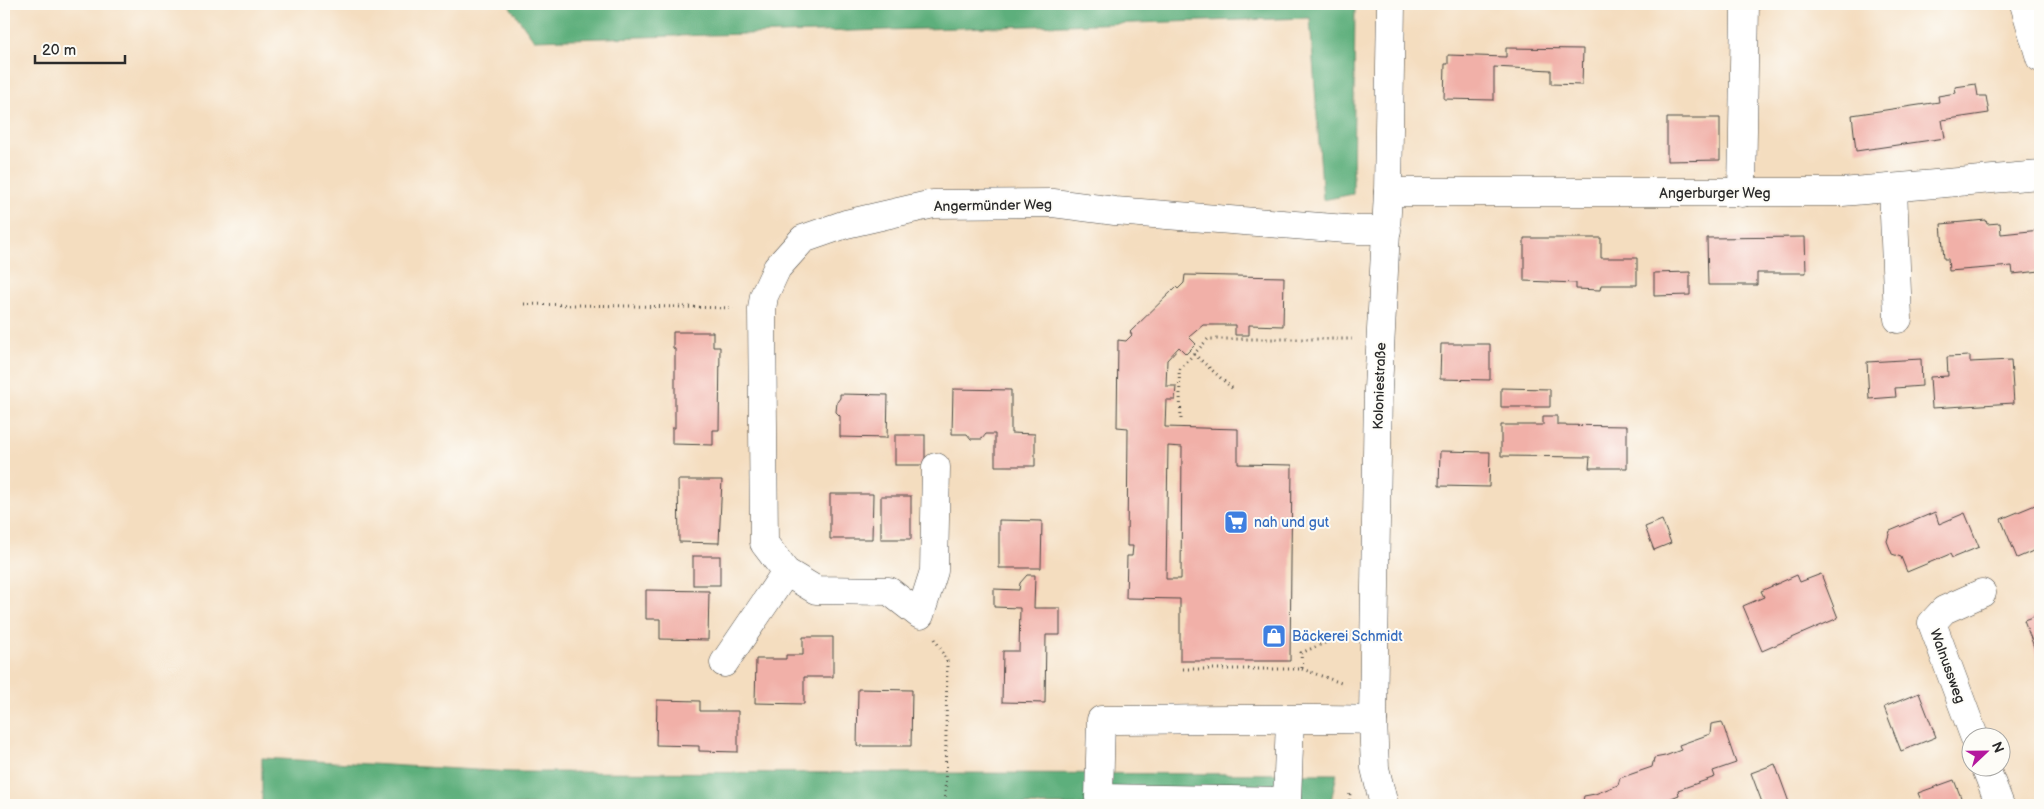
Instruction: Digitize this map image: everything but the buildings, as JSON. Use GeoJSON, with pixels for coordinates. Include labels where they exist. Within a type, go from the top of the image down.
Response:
{"type":"FeatureCollection","features":[{"type":"Feature","properties":{"kind":"street","name":"Koloniestraße"},"geometry":{"type":"LineString","coordinates":[[1384,805],[1375,768],[1373,720],[1378,388],[1387,230],[1391,4]]}},
{"type":"Feature","properties":{"kind":"street"},"geometry":{"type":"LineString","coordinates":[[1742,193],[1745,4]]}},
{"type":"Feature","properties":{"kind":"street"},"geometry":{"type":"LineString","coordinates":[[2024,4],[2040,58]]}},
{"type":"Feature","properties":{"kind":"street","name":"Angerburger Weg"},"geometry":{"type":"LineString","coordinates":[[1388,192],[1842,192],[2040,176]]}},
{"type":"Feature","properties":{"kind":"street"},"geometry":{"type":"LineString","coordinates":[[1893,188],[1898,319]]}},
{"type":"Feature","properties":{"kind":"street","name":"Angermünder Weg"},"geometry":{"type":"LineString","coordinates":[[920,615],[889,591],[816,590],[786,572],[764,542],[762,309],[764,296],[777,268],[803,239],[846,224],[933,204],[1053,203],[1115,211],[1359,230],[1387,230]]}},
{"type":"Feature","properties":{"kind":"street"},"geometry":{"type":"LineString","coordinates":[[920,615],[934,571],[936,467]]}},
{"type":"Feature","properties":{"kind":"street"},"geometry":{"type":"LineString","coordinates":[[724,663],[786,572]]}},
{"type":"Feature","properties":{"kind":"street","name":"Walnussweg"},"geometry":{"type":"LineString","coordinates":[[1970,726],[1932,623],[1944,610],[1982,593]]}},
{"type":"Feature","properties":{"kind":"street"},"geometry":{"type":"LineString","coordinates":[[1290,720],[1287,801],[1099,798],[1101,720],[1290,720],[1373,720]]}},
{"type":"Feature","properties":{"kind":"street","name":"Koloniestraße"},"geometry":{"type":"LineString","coordinates":[[1367,805],[1367,791],[1375,768]]}},
{"type":"Feature","properties":{"kind":"street"},"geometry":{"type":"LineString","coordinates":[[1989,776],[2000,805]]}},
{"type":"Feature","properties":{"kind":"path"},"geometry":{"type":"LineString","coordinates":[[524,304],[762,309]]}},
{"type":"Feature","properties":{"kind":"path"},"geometry":{"type":"LineString","coordinates":[[1181,419],[1179,370],[1208,338],[1358,339]]}},
{"type":"Feature","properties":{"kind":"path"},"geometry":{"type":"LineString","coordinates":[[1194,354],[1233,389]]}},
{"type":"Feature","properties":{"kind":"path"},"geometry":{"type":"LineString","coordinates":[[920,615],[947,661],[945,805]]}},
{"type":"Feature","properties":{"kind":"path"},"geometry":{"type":"LineString","coordinates":[[1302,669],[1301,653],[1346,634]]}},
{"type":"Feature","properties":{"kind":"path"},"geometry":{"type":"LineString","coordinates":[[1183,669],[1302,669],[1346,685]]}},
{"type":"Feature","properties":{"kind":"green space"},"geometry":{"type":"Polygon","coordinates":[[[508,4],[1355,4],[1353,194],[1323,200],[1310,18],[534,40],[508,4]]]}},
{"type":"Feature","properties":{"kind":"green space"},"geometry":{"type":"Polygon","coordinates":[[[262,758],[512,772],[1337,774],[1330,805],[262,805],[262,758]]]}},
{"type":"Feature","properties":{"kind":"place","name":"nah und gut"},"geometry":{"type":"Point","coordinates":[1236,522]}},
{"type":"Feature","properties":{"kind":"place","name":"Bäckerei Schmidt"},"geometry":{"type":"Point","coordinates":[1274,636]}}]}
